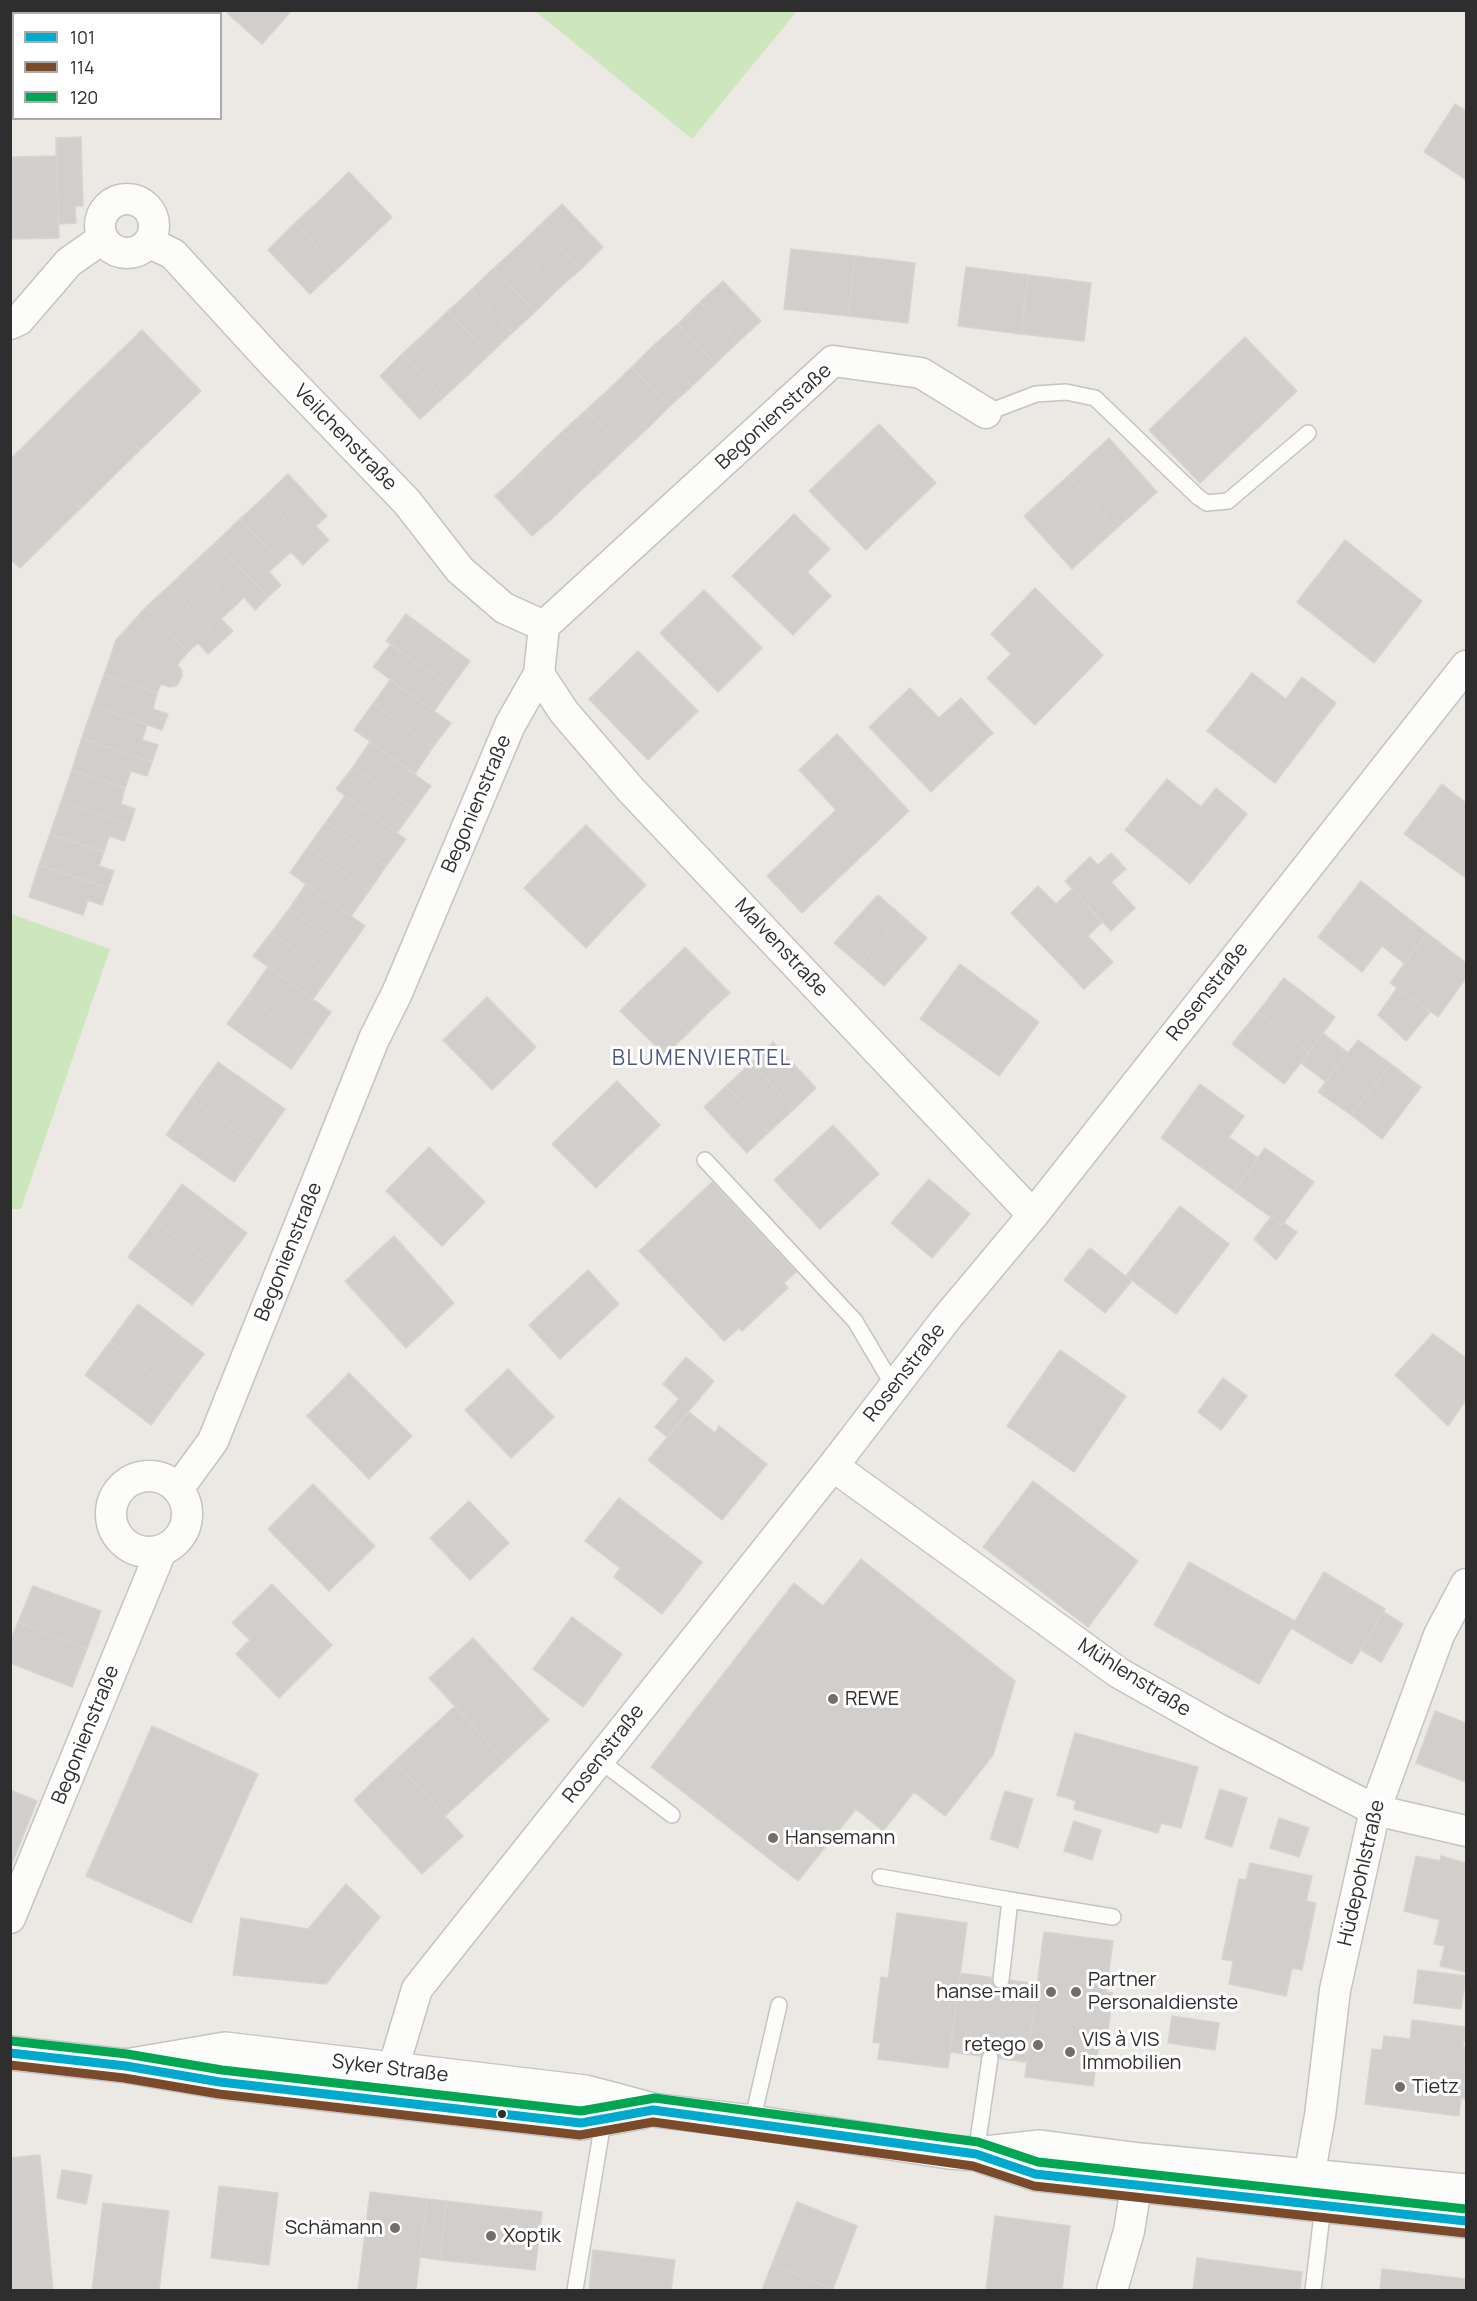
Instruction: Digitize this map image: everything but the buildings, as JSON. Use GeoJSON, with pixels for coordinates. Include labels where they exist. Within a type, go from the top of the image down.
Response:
{"type":"FeatureCollection","features":[{"type":"Feature","properties":{"kind":"street"},"geometry":{"type":"LineString","coordinates":[[129,197],[147,206],[156,224],[150,243],[135,254],[116,252],[102,240],[99,220],[110,203],[129,197]]}},
{"type":"Feature","properties":{"kind":"street"},"geometry":{"type":"LineString","coordinates":[[10,324],[19,320],[69,262],[102,240]]}},
{"type":"Feature","properties":{"kind":"street","name":"Veilchenstraße"},"geometry":{"type":"LineString","coordinates":[[150,243],[173,254],[271,361],[407,502],[460,570],[504,608],[544,626]]}},
{"type":"Feature","properties":{"kind":"street","name":"Begonienstraße"},"geometry":{"type":"LineString","coordinates":[[10,1918],[161,1551],[176,1541],[186,1525],[187,1506],[178,1489],[213,1441],[374,1039],[398,993],[510,725],[539,674],[544,626],[833,361],[921,373],[986,413]]}},
{"type":"Feature","properties":{"kind":"street","name":"Rosenstraße"},"geometry":{"type":"LineString","coordinates":[[389,2101],[393,2069],[417,1989],[833,1466],[946,1319],[1033,1215],[1467,666]]}},
{"type":"Feature","properties":{"kind":"street","name":"Malvenstraße"},"geometry":{"type":"LineString","coordinates":[[539,674],[564,712],[631,790],[1033,1215]]}},
{"type":"Feature","properties":{"kind":"street","name":"Mühlenstraße"},"geometry":{"type":"LineString","coordinates":[[833,1466],[1119,1673],[1218,1729],[1375,1810],[1467,1831]]}},
{"type":"Feature","properties":{"kind":"street"},"geometry":{"type":"LineString","coordinates":[[161,1551],[138,1551],[118,1538],[110,1516],[114,1498],[126,1483],[144,1476],[162,1478],[178,1489]]}},
{"type":"Feature","properties":{"kind":"street","name":"Hüdepohlstraße"},"geometry":{"type":"LineString","coordinates":[[1309,2177],[1320,2116],[1335,1990],[1375,1810],[1438,1635],[1467,1584]]}},
{"type":"Feature","properties":{"kind":"street","name":"Syker Straße"},"geometry":{"type":"LineString","coordinates":[[126,2066],[225,2049],[585,2092],[605,2109]]}},
{"type":"Feature","properties":{"kind":"street","name":"Syker Straße"},"geometry":{"type":"LineString","coordinates":[[10,2053],[126,2066],[220,2082],[581,2123],[605,2109],[653,2110],[752,2122],[949,2152],[976,2154],[1040,2147],[1138,2173],[1323,2206],[1467,2221]]}},
{"type":"Feature","properties":{"kind":"street"},"geometry":{"type":"LineString","coordinates":[[1112,2290],[1129,2231],[1138,2173]]}},
{"type":"Feature","properties":{"kind":"street","name":"Syker Straße"},"geometry":{"type":"LineString","coordinates":[[1138,2173],[1309,2177],[1467,2191]]}},
{"type":"Feature","properties":{"kind":"lane"},"geometry":{"type":"LineString","coordinates":[[986,413],[1036,394],[1066,392],[1095,398],[1191,491],[1207,503],[1228,501],[1308,433]]}},
{"type":"Feature","properties":{"kind":"lane"},"geometry":{"type":"LineString","coordinates":[[705,1160],[855,1321],[894,1388]]}},
{"type":"Feature","properties":{"kind":"lane"},"geometry":{"type":"LineString","coordinates":[[599,1760],[672,1815]]}},
{"type":"Feature","properties":{"kind":"lane"},"geometry":{"type":"LineString","coordinates":[[880,1877],[1113,1917]]}},
{"type":"Feature","properties":{"kind":"lane"},"geometry":{"type":"LineString","coordinates":[[1001,1980],[1010,1900]]}},
{"type":"Feature","properties":{"kind":"lane"},"geometry":{"type":"LineString","coordinates":[[752,2122],[779,2005]]}},
{"type":"Feature","properties":{"kind":"lane"},"geometry":{"type":"LineString","coordinates":[[976,2154],[990,2058]]}},
{"type":"Feature","properties":{"kind":"lane"},"geometry":{"type":"LineString","coordinates":[[575,2290],[605,2109]]}},
{"type":"Feature","properties":{"kind":"lane"},"geometry":{"type":"LineString","coordinates":[[1309,2177],[1323,2206],[1313,2290]]}},
{"type":"Feature","properties":{"kind":"green space"},"geometry":{"type":"Polygon","coordinates":[[[535,11],[797,11],[692,139],[535,11]]]}},
{"type":"Feature","properties":{"kind":"green space"},"geometry":{"type":"Polygon","coordinates":[[[11,914],[110,949],[21,1209],[10,1209],[11,914]]]}},
{"type":"Feature","properties":{"kind":"transit line","name":"120"},"geometry":{"type":"LineString","coordinates":[[11,2041],[127,2054],[222,2070],[581,2111],[655,2098],[978,2142],[1038,2162],[1466,2209]]}},
{"type":"Feature","properties":{"kind":"transit line","name":"101"},"geometry":{"type":"LineString","coordinates":[[10,2053],[126,2066],[220,2082],[581,2123],[653,2110],[976,2154],[1035,2174],[1466,2221]]}},
{"type":"Feature","properties":{"kind":"transit line","name":"114"},"geometry":{"type":"LineString","coordinates":[[10,2065],[124,2078],[219,2094],[580,2135],[653,2122],[973,2166],[1034,2186],[1465,2233]]}},
{"type":"Feature","properties":{"kind":"place","name":"REWE"},"geometry":{"type":"Point","coordinates":[833,1699]}},
{"type":"Feature","properties":{"kind":"place","name":"Hansemann"},"geometry":{"type":"Point","coordinates":[773,1838]}},
{"type":"Feature","properties":{"kind":"place","name":"hanse-mail"},"geometry":{"type":"Point","coordinates":[1051,1992]}},
{"type":"Feature","properties":{"kind":"place","name":"Partner Personaldienste"},"geometry":{"type":"Point","coordinates":[1076,1992]}},
{"type":"Feature","properties":{"kind":"place","name":"retego"},"geometry":{"type":"Point","coordinates":[1038,2045]}},
{"type":"Feature","properties":{"kind":"place","name":"VIS à VIS Immobilien"},"geometry":{"type":"Point","coordinates":[1070,2052]}},
{"type":"Feature","properties":{"kind":"place","name":"Tietz"},"geometry":{"type":"Point","coordinates":[1400,2087]}},
{"type":"Feature","properties":{"kind":"place","name":"Schämann"},"geometry":{"type":"Point","coordinates":[395,2228]}},
{"type":"Feature","properties":{"kind":"place","name":"Xoptik"},"geometry":{"type":"Point","coordinates":[491,2236]}},
{"type":"Feature","properties":{"kind":"district","name":"BLUMENVIERTEL"},"geometry":{"type":"Point","coordinates":[702,1059]}}]}
